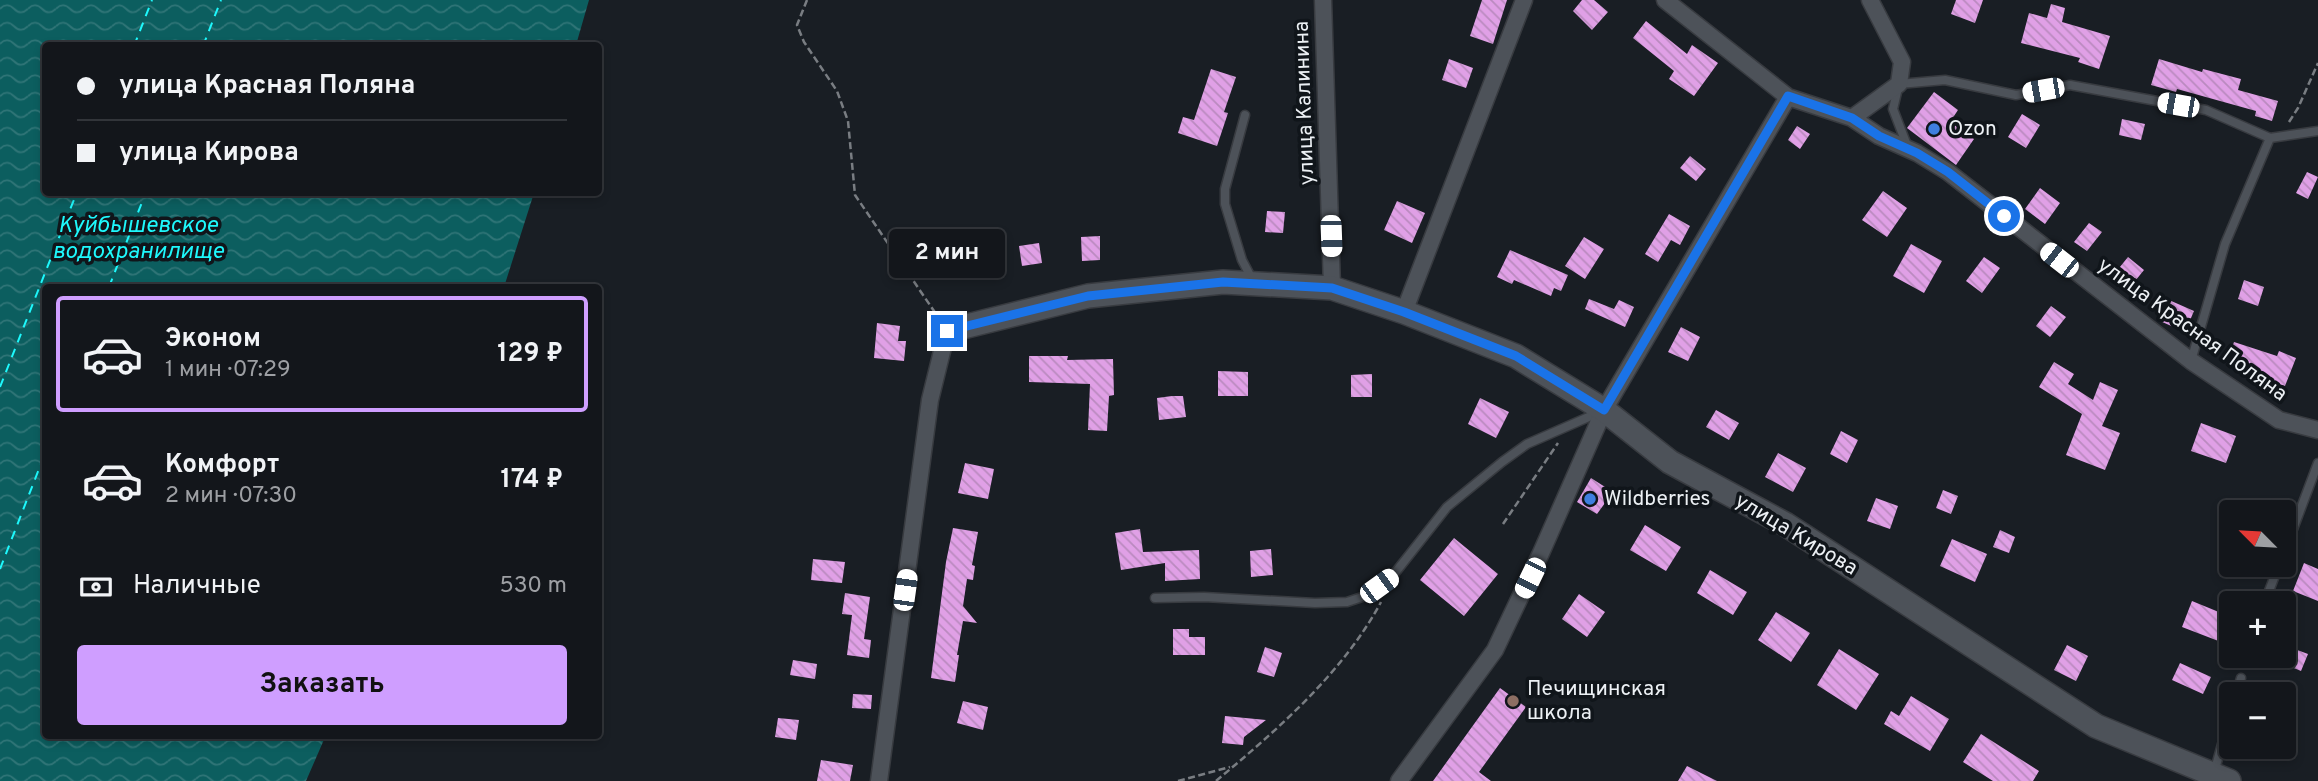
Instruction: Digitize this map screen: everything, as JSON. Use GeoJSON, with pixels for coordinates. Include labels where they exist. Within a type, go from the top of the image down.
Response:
{"type":"FeatureCollection","features":[{"type":"Feature","properties":{"kind":"street","name":"улица Калинина"},"geometry":{"type":"LineString","coordinates":[[1323,0],[1332,288]]}},
{"type":"Feature","properties":{"kind":"street"},"geometry":{"type":"LineString","coordinates":[[1404,312],[1524,0]]}},
{"type":"Feature","properties":{"kind":"street","name":"улица Красная Поляна"},"geometry":{"type":"LineString","coordinates":[[1665,0],[1788,96],[1852,118],[1879,136],[1908,148],[1948,172],[2191,361],[2279,419],[2318,430]]}},
{"type":"Feature","properties":{"kind":"street"},"geometry":{"type":"LineString","coordinates":[[1852,118],[1899,84],[1902,62],[1870,0]]}},
{"type":"Feature","properties":{"kind":"street"},"geometry":{"type":"LineString","coordinates":[[1397,780],[1495,650],[1541,554],[1604,410],[1788,96]]}},
{"type":"Feature","properties":{"kind":"street","name":"улица Кирова"},"geometry":{"type":"LineString","coordinates":[[947,331],[1088,296],[1223,282],[1332,288],[1404,312],[1516,356],[1604,410],[1670,462],[1784,524],[2096,726],[2221,778]]}},
{"type":"Feature","properties":{"kind":"street"},"geometry":{"type":"LineString","coordinates":[[879,781],[930,400],[947,331]]}},
{"type":"Feature","properties":{"kind":"lane"},"geometry":{"type":"LineString","coordinates":[[1908,148],[1893,109],[1899,84],[1945,80],[2016,94],[2070,85],[2206,110],[2270,138],[2318,131]]}},
{"type":"Feature","properties":{"kind":"lane"},"geometry":{"type":"LineString","coordinates":[[1245,115],[1225,189],[1225,204],[1242,260],[1255,284]]}},
{"type":"Feature","properties":{"kind":"lane"},"geometry":{"type":"LineString","coordinates":[[2191,361],[2225,244],[2270,138]]}},
{"type":"Feature","properties":{"kind":"lane"},"geometry":{"type":"LineString","coordinates":[[1155,598],[1204,597],[1315,603],[1347,602],[1368,595],[1396,572],[1447,508],[1527,444],[1604,410]]}},
{"type":"Feature","properties":{"kind":"lane"},"geometry":{"type":"LineString","coordinates":[[2296,521],[2318,463]]}},
{"type":"Feature","properties":{"kind":"lane"},"geometry":{"type":"LineString","coordinates":[[2240,682],[2241,678]]}},
{"type":"Feature","properties":{"kind":"lane"},"geometry":{"type":"LineString","coordinates":[[2221,778],[2224,759]]}},
{"type":"Feature","properties":{"kind":"path"},"geometry":{"type":"LineString","coordinates":[[807,0],[797,25],[804,42],[838,92],[848,121],[855,195],[947,331]]}},
{"type":"Feature","properties":{"kind":"path"},"geometry":{"type":"LineString","coordinates":[[2280,137],[2298,108],[2318,64]]}},
{"type":"Feature","properties":{"kind":"path"},"geometry":{"type":"LineString","coordinates":[[1503,524],[1572,425]]}},
{"type":"Feature","properties":{"kind":"path"},"geometry":{"type":"LineString","coordinates":[[1216,781],[1297,709],[1353,646],[1396,572]]}},
{"type":"Feature","properties":{"kind":"path"},"geometry":{"type":"LineString","coordinates":[[1178,781],[1233,766]]}},
{"type":"Feature","properties":{"kind":"water","name":"Куйбышевское водохранилище"},"geometry":{"type":"Polygon","coordinates":[[[0,0],[589,0],[577,42],[42,42],[42,196],[533,196],[505,284],[42,284],[42,739],[324,739],[306,781],[0,781],[0,0]]]}},
{"type":"Feature","properties":{"kind":"building"},"geometry":{"type":"Polygon","coordinates":[[[1482,0],[1507,0],[1493,44],[1470,36],[1482,0]]]}},
{"type":"Feature","properties":{"kind":"building"},"geometry":{"type":"Polygon","coordinates":[[[1582,0],[1594,0],[1608,12],[1592,30],[1573,11],[1582,0]]]}},
{"type":"Feature","properties":{"kind":"building"},"geometry":{"type":"Polygon","coordinates":[[[1956,0],[1983,0],[1975,23],[1951,14],[1956,0]]]}},
{"type":"Feature","properties":{"kind":"building"},"geometry":{"type":"Polygon","coordinates":[[[2051,4],[2065,8],[2062,22],[2110,36],[2099,69],[2078,62],[2080,58],[2021,43],[2029,13],[2047,18],[2051,4]]]}},
{"type":"Feature","properties":{"kind":"building"},"geometry":{"type":"Polygon","coordinates":[[[1646,21],[1687,54],[1692,45],[1718,63],[1694,96],[1669,79],[1674,71],[1633,38],[1646,21]]]}},
{"type":"Feature","properties":{"kind":"building"},"geometry":{"type":"Polygon","coordinates":[[[1449,59],[1473,68],[1466,88],[1442,80],[1449,59]]]}},
{"type":"Feature","properties":{"kind":"building"},"geometry":{"type":"Polygon","coordinates":[[[2159,59],[2202,72],[2203,69],[2241,79],[2238,90],[2278,101],[2272,121],[2255,116],[2256,111],[2177,89],[2176,92],[2151,85],[2159,59]]]}},
{"type":"Feature","properties":{"kind":"building"},"geometry":{"type":"Polygon","coordinates":[[[1211,69],[1236,77],[1224,112],[1228,113],[1217,146],[1178,133],[1183,117],[1194,120],[1211,69]]]}},
{"type":"Feature","properties":{"kind":"building"},"geometry":{"type":"Polygon","coordinates":[[[1934,92],[1958,110],[1950,122],[1974,139],[1956,165],[1907,128],[1934,92]]]}},
{"type":"Feature","properties":{"kind":"building"},"geometry":{"type":"Polygon","coordinates":[[[2022,114],[2040,125],[2026,148],[2008,137],[2022,114]]]}},
{"type":"Feature","properties":{"kind":"building"},"geometry":{"type":"Polygon","coordinates":[[[2122,119],[2145,124],[2141,140],[2119,135],[2122,119]]]}},
{"type":"Feature","properties":{"kind":"building"},"geometry":{"type":"Polygon","coordinates":[[[1797,126],[1810,134],[1800,149],[1788,140],[1797,126]]]}},
{"type":"Feature","properties":{"kind":"building"},"geometry":{"type":"Polygon","coordinates":[[[1690,156],[1706,169],[1696,181],[1680,168],[1690,156]]]}},
{"type":"Feature","properties":{"kind":"building"},"geometry":{"type":"Polygon","coordinates":[[[2307,172],[2318,177],[2308,199],[2296,193],[2307,172]]]}},
{"type":"Feature","properties":{"kind":"building"},"geometry":{"type":"Polygon","coordinates":[[[2040,188],[2060,203],[2045,224],[2025,209],[2040,188]]]}},
{"type":"Feature","properties":{"kind":"building"},"geometry":{"type":"Polygon","coordinates":[[[1883,191],[1907,208],[1887,237],[1862,220],[1883,191]]]}},
{"type":"Feature","properties":{"kind":"building"},"geometry":{"type":"Polygon","coordinates":[[[1397,201],[1425,213],[1412,243],[1384,230],[1397,201]]]}},
{"type":"Feature","properties":{"kind":"building"},"geometry":{"type":"Polygon","coordinates":[[[1267,211],[1285,212],[1283,233],[1265,232],[1267,211]]]}},
{"type":"Feature","properties":{"kind":"building"},"geometry":{"type":"Polygon","coordinates":[[[1669,214],[1690,226],[1680,245],[1671,240],[1658,262],[1645,254],[1669,214]]]}},
{"type":"Feature","properties":{"kind":"building"},"geometry":{"type":"Polygon","coordinates":[[[2089,223],[2102,232],[2087,251],[2074,242],[2089,223]]]}},
{"type":"Feature","properties":{"kind":"building"},"geometry":{"type":"Polygon","coordinates":[[[1100,236],[1100,260],[1082,261],[1081,237],[1100,236]]]}},
{"type":"Feature","properties":{"kind":"building"},"geometry":{"type":"Polygon","coordinates":[[[1584,237],[1604,249],[1585,279],[1565,266],[1584,237]]]}},
{"type":"Feature","properties":{"kind":"building"},"geometry":{"type":"Polygon","coordinates":[[[1039,243],[1042,263],[1022,266],[1019,246],[1039,243]]]}},
{"type":"Feature","properties":{"kind":"building"},"geometry":{"type":"Polygon","coordinates":[[[1911,244],[1942,261],[1924,293],[1893,276],[1911,244]]]}},
{"type":"Feature","properties":{"kind":"building"},"geometry":{"type":"Polygon","coordinates":[[[1510,250],[1568,275],[1561,291],[1554,288],[1551,296],[1514,280],[1512,284],[1497,277],[1510,250]]]}},
{"type":"Feature","properties":{"kind":"building"},"geometry":{"type":"Polygon","coordinates":[[[1984,257],[2000,268],[1982,293],[1966,281],[1984,257]]]}},
{"type":"Feature","properties":{"kind":"building"},"geometry":{"type":"Polygon","coordinates":[[[2128,257],[2144,270],[2127,291],[2111,278],[2128,257]]]}},
{"type":"Feature","properties":{"kind":"building"},"geometry":{"type":"Polygon","coordinates":[[[2244,280],[2264,287],[2258,306],[2238,299],[2244,280]]]}},
{"type":"Feature","properties":{"kind":"building"},"geometry":{"type":"Polygon","coordinates":[[[1589,299],[1614,309],[1619,300],[1634,307],[1625,327],[1585,309],[1589,299]]]}},
{"type":"Feature","properties":{"kind":"building"},"geometry":{"type":"Polygon","coordinates":[[[2169,300],[2194,311],[2185,332],[2160,321],[2169,300]]]}},
{"type":"Feature","properties":{"kind":"building"},"geometry":{"type":"Polygon","coordinates":[[[2051,306],[2066,317],[2050,337],[2036,326],[2051,306]]]}},
{"type":"Feature","properties":{"kind":"building"},"geometry":{"type":"Polygon","coordinates":[[[877,323],[900,326],[898,341],[906,341],[904,361],[874,358],[877,323]]]}},
{"type":"Feature","properties":{"kind":"building"},"geometry":{"type":"Polygon","coordinates":[[[1681,327],[1700,337],[1688,361],[1668,352],[1681,327]]]}},
{"type":"Feature","properties":{"kind":"building"},"geometry":{"type":"Polygon","coordinates":[[[2234,342],[2277,356],[2279,351],[2296,358],[2285,386],[2226,363],[2234,342]]]}},
{"type":"Feature","properties":{"kind":"building"},"geometry":{"type":"Polygon","coordinates":[[[1029,356],[1068,356],[1067,360],[1113,359],[1114,395],[1109,396],[1107,431],[1088,430],[1090,384],[1029,382],[1029,356]]]}},
{"type":"Feature","properties":{"kind":"building"},"geometry":{"type":"Polygon","coordinates":[[[2054,362],[2074,374],[2068,384],[2093,400],[2100,382],[2118,390],[2102,426],[2120,433],[2105,470],[2066,455],[2082,414],[2039,387],[2054,362]]]}},
{"type":"Feature","properties":{"kind":"building"},"geometry":{"type":"Polygon","coordinates":[[[1218,371],[1248,372],[1248,396],[1218,396],[1218,371]]]}},
{"type":"Feature","properties":{"kind":"building"},"geometry":{"type":"Polygon","coordinates":[[[1372,374],[1372,397],[1351,397],[1351,375],[1372,374]]]}},
{"type":"Feature","properties":{"kind":"building"},"geometry":{"type":"Polygon","coordinates":[[[1183,396],[1186,417],[1159,420],[1157,398],[1183,396]]]}},
{"type":"Feature","properties":{"kind":"building"},"geometry":{"type":"Polygon","coordinates":[[[1480,398],[1509,412],[1496,438],[1468,424],[1480,398]]]}},
{"type":"Feature","properties":{"kind":"building"},"geometry":{"type":"Polygon","coordinates":[[[1716,410],[1739,423],[1729,440],[1706,427],[1716,410]]]}},
{"type":"Feature","properties":{"kind":"building"},"geometry":{"type":"Polygon","coordinates":[[[2201,423],[2236,436],[2226,463],[2191,451],[2201,423]]]}},
{"type":"Feature","properties":{"kind":"building"},"geometry":{"type":"Polygon","coordinates":[[[1841,431],[1858,440],[1847,463],[1830,454],[1841,431]]]}},
{"type":"Feature","properties":{"kind":"building"},"geometry":{"type":"Polygon","coordinates":[[[1778,453],[1806,468],[1793,492],[1765,477],[1778,453]]]}},
{"type":"Feature","properties":{"kind":"building"},"geometry":{"type":"Polygon","coordinates":[[[965,463],[994,469],[988,499],[958,493],[965,463]]]}},
{"type":"Feature","properties":{"kind":"building"},"geometry":{"type":"Polygon","coordinates":[[[1591,478],[1613,492],[1597,514],[1577,502],[1591,478]]]}},
{"type":"Feature","properties":{"kind":"building"},"geometry":{"type":"Polygon","coordinates":[[[1943,490],[1958,496],[1951,514],[1936,508],[1943,490]]]}},
{"type":"Feature","properties":{"kind":"building"},"geometry":{"type":"Polygon","coordinates":[[[1876,498],[1898,506],[1890,529],[1867,521],[1876,498]]]}},
{"type":"Feature","properties":{"kind":"building"},"geometry":{"type":"Polygon","coordinates":[[[1645,525],[1681,547],[1666,571],[1630,550],[1645,525]]]}},
{"type":"Feature","properties":{"kind":"building"},"geometry":{"type":"Polygon","coordinates":[[[953,528],[978,532],[972,565],[975,566],[973,580],[967,579],[963,606],[977,623],[963,621],[955,682],[931,678],[953,528]]]}},
{"type":"Feature","properties":{"kind":"building"},"geometry":{"type":"Polygon","coordinates":[[[1140,529],[1143,552],[1199,550],[1200,579],[1165,581],[1165,563],[1121,570],[1115,533],[1140,529]]]}},
{"type":"Feature","properties":{"kind":"building"},"geometry":{"type":"Polygon","coordinates":[[[2000,530],[2015,537],[2009,553],[1993,547],[2000,530]]]}},
{"type":"Feature","properties":{"kind":"building"},"geometry":{"type":"Polygon","coordinates":[[[1454,538],[1498,574],[1464,616],[1420,580],[1454,538]]]}},
{"type":"Feature","properties":{"kind":"building"},"geometry":{"type":"Polygon","coordinates":[[[1952,539],[1987,554],[1975,582],[1940,566],[1952,539]]]}},
{"type":"Feature","properties":{"kind":"building"},"geometry":{"type":"Polygon","coordinates":[[[1271,549],[1273,575],[1251,577],[1250,551],[1271,549]]]}},
{"type":"Feature","properties":{"kind":"building"},"geometry":{"type":"Polygon","coordinates":[[[813,559],[845,562],[842,583],[811,580],[813,559]]]}},
{"type":"Feature","properties":{"kind":"building"},"geometry":{"type":"Polygon","coordinates":[[[2304,563],[2318,569],[2318,601],[2293,591],[2304,563]]]}},
{"type":"Feature","properties":{"kind":"building"},"geometry":{"type":"Polygon","coordinates":[[[1710,570],[1747,592],[1733,615],[1697,593],[1710,570]]]}},
{"type":"Feature","properties":{"kind":"building"},"geometry":{"type":"Polygon","coordinates":[[[845,593],[870,597],[864,639],[871,640],[869,658],[847,655],[852,615],[842,614],[845,593]]]}},
{"type":"Feature","properties":{"kind":"building"},"geometry":{"type":"Polygon","coordinates":[[[1579,594],[1605,612],[1587,637],[1562,619],[1579,594]]]}},
{"type":"Feature","properties":{"kind":"building"},"geometry":{"type":"Polygon","coordinates":[[[2192,601],[2219,612],[2219,641],[2182,627],[2192,601]]]}},
{"type":"Feature","properties":{"kind":"building"},"geometry":{"type":"Polygon","coordinates":[[[1776,612],[1810,633],[1791,662],[1758,640],[1776,612]]]}},
{"type":"Feature","properties":{"kind":"building"},"geometry":{"type":"Polygon","coordinates":[[[1173,629],[1189,629],[1189,637],[1205,637],[1205,655],[1173,655],[1173,629]]]}},
{"type":"Feature","properties":{"kind":"building"},"geometry":{"type":"Polygon","coordinates":[[[2067,645],[2088,656],[2076,681],[2054,670],[2067,645]]]}},
{"type":"Feature","properties":{"kind":"building"},"geometry":{"type":"Polygon","coordinates":[[[1265,647],[1282,653],[1274,677],[1257,672],[1265,647]]]}},
{"type":"Feature","properties":{"kind":"building"},"geometry":{"type":"Polygon","coordinates":[[[1839,649],[1879,674],[1856,710],[1817,685],[1839,649]]]}},
{"type":"Feature","properties":{"kind":"building"},"geometry":{"type":"Polygon","coordinates":[[[2296,650],[2308,654],[2301,671],[2294,668],[2296,668],[2296,650]]]}},
{"type":"Feature","properties":{"kind":"building"},"geometry":{"type":"Polygon","coordinates":[[[793,660],[817,664],[815,679],[790,675],[793,660]]]}},
{"type":"Feature","properties":{"kind":"building"},"geometry":{"type":"Polygon","coordinates":[[[2180,663],[2211,677],[2203,694],[2172,680],[2180,663]]]}},
{"type":"Feature","properties":{"kind":"building"},"geometry":{"type":"Polygon","coordinates":[[[1500,688],[1526,707],[1479,772],[1491,781],[1433,781],[1500,688]]]}},
{"type":"Feature","properties":{"kind":"building"},"geometry":{"type":"Polygon","coordinates":[[[853,694],[872,695],[871,709],[852,708],[853,694]]]}},
{"type":"Feature","properties":{"kind":"building"},"geometry":{"type":"Polygon","coordinates":[[[1911,696],[1949,719],[1930,751],[1884,724],[1891,711],[1899,716],[1911,696]]]}},
{"type":"Feature","properties":{"kind":"building"},"geometry":{"type":"Polygon","coordinates":[[[963,701],[988,707],[983,730],[957,723],[963,701]]]}},
{"type":"Feature","properties":{"kind":"building"},"geometry":{"type":"Polygon","coordinates":[[[1225,716],[1266,720],[1244,737],[1243,745],[1222,743],[1225,716]]]}},
{"type":"Feature","properties":{"kind":"building"},"geometry":{"type":"Polygon","coordinates":[[[778,718],[799,720],[796,740],[775,737],[778,718]]]}},
{"type":"Feature","properties":{"kind":"building"},"geometry":{"type":"Polygon","coordinates":[[[1981,734],[2039,771],[2033,781],[1993,781],[1963,762],[1981,734]]]}},
{"type":"Feature","properties":{"kind":"building"},"geometry":{"type":"Polygon","coordinates":[[[821,760],[853,765],[850,781],[817,781],[821,760]]]}},
{"type":"Feature","properties":{"kind":"building"},"geometry":{"type":"Polygon","coordinates":[[[1687,766],[1717,781],[1678,781],[1687,766]]]}},
{"type":"Feature","properties":{"kind":"ferry route"},"geometry":{"type":"LineString","coordinates":[[136,42],[152,0]]}},
{"type":"Feature","properties":{"kind":"ferry route"},"geometry":{"type":"LineString","coordinates":[[205,42],[221,0]]}},
{"type":"Feature","properties":{"kind":"ferry route"},"geometry":{"type":"LineString","coordinates":[[0,387],[75,196]]}},
{"type":"Feature","properties":{"kind":"ferry route"},"geometry":{"type":"LineString","coordinates":[[110,284],[144,196]]}},
{"type":"Feature","properties":{"kind":"ferry route"},"geometry":{"type":"LineString","coordinates":[[0,569],[42,461]]}},
{"type":"Feature","properties":{"kind":"place","name":"Ozon"},"geometry":{"type":"Point","coordinates":[1934,129]}},
{"type":"Feature","properties":{"kind":"place","name":"Wildberries"},"geometry":{"type":"Point","coordinates":[1590,499]}},
{"type":"Feature","properties":{"kind":"place","name":"Печищинская школа"},"geometry":{"type":"Point","coordinates":[1513,701]}},
{"type":"Feature","properties":{"kind":"route"},"geometry":{"type":"LineString","coordinates":[[947,331],[1088,296],[1223,282],[1332,288],[1404,312],[1516,356],[1604,410],[1788,96],[1852,118],[1879,136],[1917,153],[1948,172],[2004,216]]}}]}
